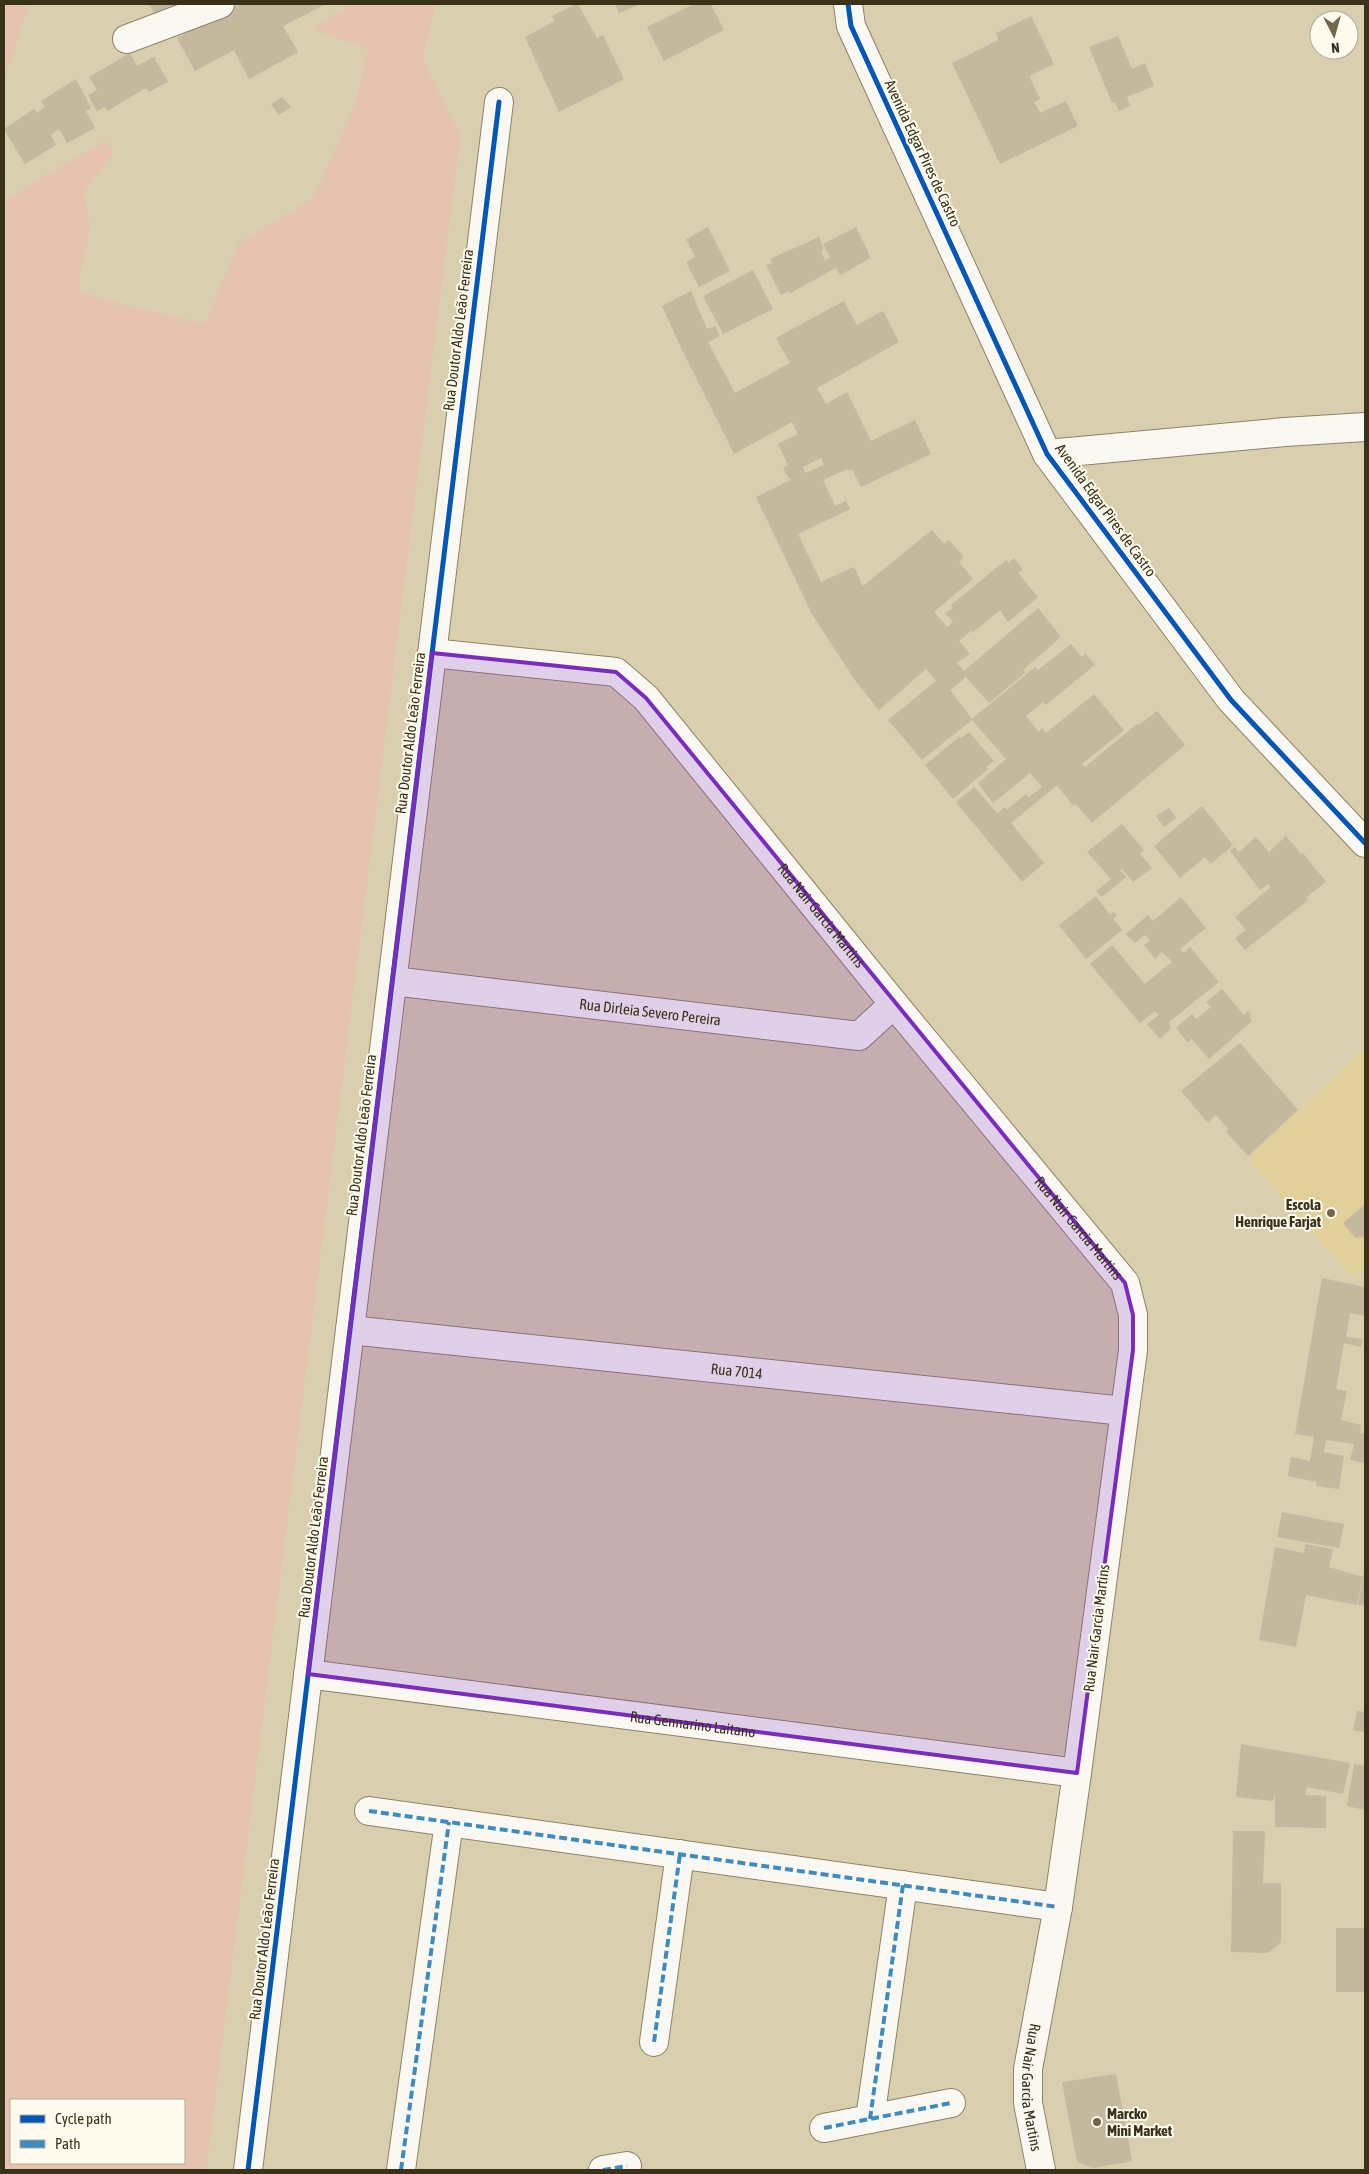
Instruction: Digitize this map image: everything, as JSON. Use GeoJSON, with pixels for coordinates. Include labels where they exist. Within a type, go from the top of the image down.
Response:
{"type":"FeatureCollection","features":[{"type":"Feature","properties":{"kind":"street"},"geometry":{"type":"LineString","coordinates":[[127,39],[220,4]]}},
{"type":"Feature","properties":{"kind":"street","name":"Avenida Edgar Pires de Castro"},"geometry":{"type":"LineString","coordinates":[[830,4],[849,15],[1047,454],[1232,700],[1365,844]]}},
{"type":"Feature","properties":{"kind":"street","name":"Rua Doutor Aldo Leão Ferreira"},"geometry":{"type":"LineString","coordinates":[[248,2170],[499,102]]}},
{"type":"Feature","properties":{"kind":"street"},"geometry":{"type":"LineString","coordinates":[[1047,454],[1284,432],[1365,428]]}},
{"type":"Feature","properties":{"kind":"street","name":"Rua Nair Garcia Martins"},"geometry":{"type":"LineString","coordinates":[[432,653],[616,672],[646,698],[894,1004],[1124,1283],[1132,1315],[1133,1350],[1058,1907],[1028,2069],[1028,2103],[1042,2170]]}},
{"type":"Feature","properties":{"kind":"street","name":"Rua Dirleia Severo Pereira"},"geometry":{"type":"LineString","coordinates":[[392,982],[860,1036],[894,1004]]}},
{"type":"Feature","properties":{"kind":"street","name":"Rua 7014"},"geometry":{"type":"LineString","coordinates":[[350,1330],[1124,1411]]}},
{"type":"Feature","properties":{"kind":"street","name":"Rua Gennarino Laitano"},"geometry":{"type":"LineString","coordinates":[[308,1674],[1077,1773]]}},
{"type":"Feature","properties":{"kind":"street"},"geometry":{"type":"LineString","coordinates":[[370,1811],[1058,1907]]}},
{"type":"Feature","properties":{"kind":"street"},"geometry":{"type":"LineString","coordinates":[[401,2170],[449,1822]]}},
{"type":"Feature","properties":{"kind":"street"},"geometry":{"type":"LineString","coordinates":[[654,2042],[680,1854]]}},
{"type":"Feature","properties":{"kind":"street"},"geometry":{"type":"LineString","coordinates":[[870,2119],[904,1885]]}},
{"type":"Feature","properties":{"kind":"street"},"geometry":{"type":"LineString","coordinates":[[824,2128],[951,2103]]}},
{"type":"Feature","properties":{"kind":"highlighted area"},"geometry":{"type":"Polygon","coordinates":[[[432,653],[616,672],[646,698],[1125,1283],[1133,1315],[1133,1350],[1077,1773],[308,1674],[432,653]]]}},
{"type":"Feature","properties":{"kind":"shaded area"},"geometry":{"type":"Polygon","coordinates":[[[4,4],[29,4],[4,80],[4,4]]]}},
{"type":"Feature","properties":{"kind":"shaded area"},"geometry":{"type":"Polygon","coordinates":[[[351,4],[436,4],[422,59],[460,136],[206,2170],[4,2170],[4,203],[36,181],[106,141],[114,152],[83,192],[90,227],[78,287],[91,296],[205,324],[239,243],[314,198],[355,105],[368,49],[312,29],[351,4]]]}},
{"type":"Feature","properties":{"kind":"shaded area","name":"Escola Henrique Farjat"},"geometry":{"type":"Polygon","coordinates":[[[1365,1048],[1365,1268],[1352,1277],[1248,1159],[1365,1048]]]}},
{"type":"Feature","properties":{"kind":"building"},"geometry":{"type":"Polygon","coordinates":[[[149,4],[189,4],[159,21],[149,4]]]}},
{"type":"Feature","properties":{"kind":"building"},"geometry":{"type":"Polygon","coordinates":[[[240,4],[326,4],[283,26],[298,52],[249,79],[234,50],[195,71],[177,38],[240,4]]]}},
{"type":"Feature","properties":{"kind":"building"},"geometry":{"type":"Polygon","coordinates":[[[578,4],[597,38],[603,35],[624,79],[559,112],[525,37],[555,21],[552,16],[578,4]]]}},
{"type":"Feature","properties":{"kind":"building"},"geometry":{"type":"Polygon","coordinates":[[[615,4],[641,4],[619,13],[615,4]]]}},
{"type":"Feature","properties":{"kind":"building"},"geometry":{"type":"Polygon","coordinates":[[[694,4],[711,4],[724,30],[664,61],[647,27],[694,4]]]}},
{"type":"Feature","properties":{"kind":"building"},"geometry":{"type":"Polygon","coordinates":[[[1031,16],[1054,64],[1029,76],[1040,99],[1034,102],[1040,113],[1066,101],[1078,126],[1000,164],[952,63],[998,40],[996,33],[1031,16]]]}},
{"type":"Feature","properties":{"kind":"building"},"geometry":{"type":"Polygon","coordinates":[[[1118,36],[1132,69],[1145,63],[1154,86],[1127,97],[1130,106],[1119,111],[1115,102],[1112,103],[1089,47],[1118,36]]]}},
{"type":"Feature","properties":{"kind":"building"},"geometry":{"type":"Polygon","coordinates":[[[130,53],[137,66],[154,57],[168,82],[149,92],[146,88],[107,111],[105,107],[97,111],[88,95],[97,90],[89,77],[130,53]]]}},
{"type":"Feature","properties":{"kind":"building"},"geometry":{"type":"Polygon","coordinates":[[[76,79],[91,108],[86,111],[95,128],[67,143],[59,129],[51,135],[56,145],[25,164],[4,129],[34,109],[37,113],[45,107],[41,101],[76,79]]]}},
{"type":"Feature","properties":{"kind":"building"},"geometry":{"type":"Polygon","coordinates":[[[282,97],[291,107],[279,115],[271,104],[282,97]]]}},
{"type":"Feature","properties":{"kind":"building"},"geometry":{"type":"Polygon","coordinates":[[[708,227],[730,271],[699,287],[686,262],[695,257],[686,239],[708,227]]]}},
{"type":"Feature","properties":{"kind":"building"},"geometry":{"type":"Polygon","coordinates":[[[856,227],[871,258],[840,275],[836,268],[790,293],[789,291],[781,295],[766,265],[772,263],[770,259],[819,237],[824,249],[821,251],[825,260],[830,257],[823,244],[856,227]]]}},
{"type":"Feature","properties":{"kind":"building"},"geometry":{"type":"Polygon","coordinates":[[[753,270],[773,309],[723,334],[703,296],[753,270]]]}},
{"type":"Feature","properties":{"kind":"building"},"geometry":{"type":"Polygon","coordinates":[[[691,291],[707,329],[715,326],[720,336],[708,342],[735,393],[790,363],[776,338],[844,301],[857,325],[883,311],[899,342],[817,388],[826,404],[847,392],[871,441],[915,420],[931,454],[861,487],[852,469],[848,471],[847,469],[823,480],[835,506],[846,501],[850,509],[798,534],[821,582],[854,567],[863,586],[932,530],[944,544],[949,540],[964,557],[959,562],[973,579],[934,612],[947,627],[953,622],[945,613],[953,608],[951,605],[1006,560],[1009,563],[1014,558],[1023,570],[1018,573],[1038,597],[1008,622],[1000,610],[973,632],[972,630],[959,641],[970,654],[957,663],[964,671],[1038,608],[1061,637],[1023,670],[1025,673],[989,703],[966,677],[950,690],[972,719],[1035,667],[1038,670],[1071,644],[1081,657],[1086,654],[1095,665],[1046,705],[1043,702],[1026,716],[1039,732],[1042,728],[1046,733],[1094,694],[1124,730],[1082,764],[1085,767],[1137,724],[1139,725],[1157,711],[1185,745],[1092,823],[1076,804],[1073,806],[1057,785],[1011,823],[1044,863],[1022,882],[956,802],[974,787],[997,813],[1005,807],[1007,810],[1026,794],[1029,797],[1042,787],[1030,773],[993,803],[978,783],[1006,759],[972,720],[922,760],[888,720],[936,681],[926,669],[879,710],[854,679],[812,614],[756,497],[790,480],[783,468],[788,465],[778,444],[798,434],[792,422],[734,454],[662,306],[691,291]],[[821,458],[803,467],[805,473],[824,465],[821,458]]]}},
{"type":"Feature","properties":{"kind":"building"},"geometry":{"type":"Polygon","coordinates":[[[969,732],[994,761],[986,767],[988,769],[953,799],[925,765],[959,737],[961,738],[969,732]]]}},
{"type":"Feature","properties":{"kind":"building"},"geometry":{"type":"Polygon","coordinates":[[[1202,806],[1233,845],[1211,864],[1205,857],[1180,878],[1154,846],[1202,806]]]}},
{"type":"Feature","properties":{"kind":"building"},"geometry":{"type":"Polygon","coordinates":[[[1169,808],[1176,818],[1164,827],[1156,816],[1169,808]]]}},
{"type":"Feature","properties":{"kind":"building"},"geometry":{"type":"Polygon","coordinates":[[[1122,824],[1144,850],[1140,854],[1152,868],[1133,882],[1122,869],[1120,870],[1126,877],[1102,897],[1096,891],[1111,879],[1087,852],[1122,824]]]}},
{"type":"Feature","properties":{"kind":"building"},"geometry":{"type":"Polygon","coordinates":[[[1286,836],[1301,854],[1303,853],[1326,882],[1306,897],[1308,900],[1245,950],[1235,938],[1246,930],[1235,917],[1271,887],[1268,884],[1260,890],[1230,851],[1235,847],[1239,852],[1256,837],[1269,852],[1286,836]]]}},
{"type":"Feature","properties":{"kind":"building"},"geometry":{"type":"Polygon","coordinates":[[[1096,896],[1110,915],[1113,912],[1117,915],[1113,919],[1122,930],[1086,959],[1059,925],[1096,896]]]}},
{"type":"Feature","properties":{"kind":"building"},"geometry":{"type":"Polygon","coordinates":[[[1181,897],[1206,928],[1180,949],[1184,953],[1190,947],[1219,982],[1169,1022],[1171,1028],[1160,1039],[1147,1024],[1159,1015],[1155,1011],[1140,1023],[1090,964],[1112,945],[1145,984],[1172,962],[1162,952],[1155,959],[1144,945],[1150,941],[1145,935],[1135,943],[1126,934],[1148,915],[1153,921],[1181,897]]]}},
{"type":"Feature","properties":{"kind":"building"},"geometry":{"type":"Polygon","coordinates":[[[1222,989],[1244,1015],[1248,1011],[1252,1021],[1209,1059],[1192,1039],[1188,1043],[1176,1028],[1192,1014],[1196,1019],[1211,1007],[1206,1002],[1222,989]]]}},
{"type":"Feature","properties":{"kind":"building"},"geometry":{"type":"Polygon","coordinates":[[[1240,1043],[1298,1110],[1248,1156],[1226,1132],[1228,1129],[1216,1115],[1208,1123],[1181,1091],[1240,1043]]]}},
{"type":"Feature","properties":{"kind":"building"},"geometry":{"type":"Polygon","coordinates":[[[1365,1204],[1365,1237],[1355,1238],[1343,1223],[1365,1204]]]}},
{"type":"Feature","properties":{"kind":"building"},"geometry":{"type":"Polygon","coordinates":[[[1322,1278],[1365,1287],[1365,1316],[1350,1313],[1346,1337],[1363,1339],[1361,1347],[1344,1343],[1336,1389],[1347,1391],[1341,1420],[1361,1425],[1360,1433],[1365,1434],[1365,1463],[1350,1460],[1354,1444],[1326,1440],[1324,1452],[1344,1456],[1339,1489],[1316,1486],[1317,1482],[1288,1476],[1291,1457],[1310,1461],[1314,1437],[1295,1434],[1322,1278]]]}},
{"type":"Feature","properties":{"kind":"building"},"geometry":{"type":"Polygon","coordinates":[[[1282,1512],[1344,1524],[1339,1548],[1277,1537],[1282,1512]]]}},
{"type":"Feature","properties":{"kind":"building"},"geometry":{"type":"Polygon","coordinates":[[[1305,1544],[1333,1549],[1329,1567],[1363,1577],[1357,1605],[1306,1595],[1296,1647],[1259,1640],[1275,1547],[1304,1553],[1305,1544]]]}},
{"type":"Feature","properties":{"kind":"building"},"geometry":{"type":"Polygon","coordinates":[[[1365,1573],[1365,1606],[1358,1605],[1365,1573]]]}},
{"type":"Feature","properties":{"kind":"building"},"geometry":{"type":"Polygon","coordinates":[[[1357,1711],[1365,1712],[1365,1732],[1353,1730],[1357,1711]]]}},
{"type":"Feature","properties":{"kind":"building"},"geometry":{"type":"Polygon","coordinates":[[[1241,1744],[1350,1763],[1343,1794],[1307,1787],[1305,1795],[1326,1796],[1326,1828],[1275,1827],[1275,1793],[1273,1801],[1236,1797],[1241,1744]]]}},
{"type":"Feature","properties":{"kind":"building"},"geometry":{"type":"Polygon","coordinates":[[[1354,1764],[1365,1766],[1365,1810],[1347,1806],[1354,1764]]]}},
{"type":"Feature","properties":{"kind":"building"},"geometry":{"type":"Polygon","coordinates":[[[1233,1831],[1265,1831],[1263,1883],[1281,1883],[1281,1942],[1268,1953],[1231,1952],[1233,1831]]]}},
{"type":"Feature","properties":{"kind":"building"},"geometry":{"type":"Polygon","coordinates":[[[1336,1928],[1365,1928],[1365,1992],[1336,1992],[1336,1928]]]}},
{"type":"Feature","properties":{"kind":"building","name":"Marcko Mini Market"},"geometry":{"type":"Polygon","coordinates":[[[1116,2074],[1132,2161],[1094,2168],[1077,2162],[1062,2082],[1116,2074]]]}},
{"type":"Feature","properties":{"kind":"marked path"},"geometry":{"type":"LineString","coordinates":[[369,1811],[1058,1907]]}},
{"type":"Feature","properties":{"kind":"marked path"},"geometry":{"type":"LineString","coordinates":[[401,2170],[449,1822]]}},
{"type":"Feature","properties":{"kind":"marked path"},"geometry":{"type":"LineString","coordinates":[[654,2042],[680,1854]]}},
{"type":"Feature","properties":{"kind":"marked path"},"geometry":{"type":"LineString","coordinates":[[870,2119],[903,1885]]}},
{"type":"Feature","properties":{"kind":"marked path"},"geometry":{"type":"LineString","coordinates":[[824,2128],[951,2103]]}},
{"type":"Feature","properties":{"kind":"marked path"},"geometry":{"type":"LineString","coordinates":[[603,2170],[627,2166]]}},
{"type":"Feature","properties":{"kind":"cycle path"},"geometry":{"type":"LineString","coordinates":[[848,4],[851,26],[1047,454],[1231,700],[1365,843]]}},
{"type":"Feature","properties":{"kind":"cycle path"},"geometry":{"type":"LineString","coordinates":[[248,2170],[499,102]]}},
{"type":"Feature","properties":{"kind":"place","name":"Escola Henrique Farjat"},"geometry":{"type":"Point","coordinates":[1331,1213]}},
{"type":"Feature","properties":{"kind":"place","name":"Marcko Mini Market"},"geometry":{"type":"Point","coordinates":[1097,2122]}}]}
